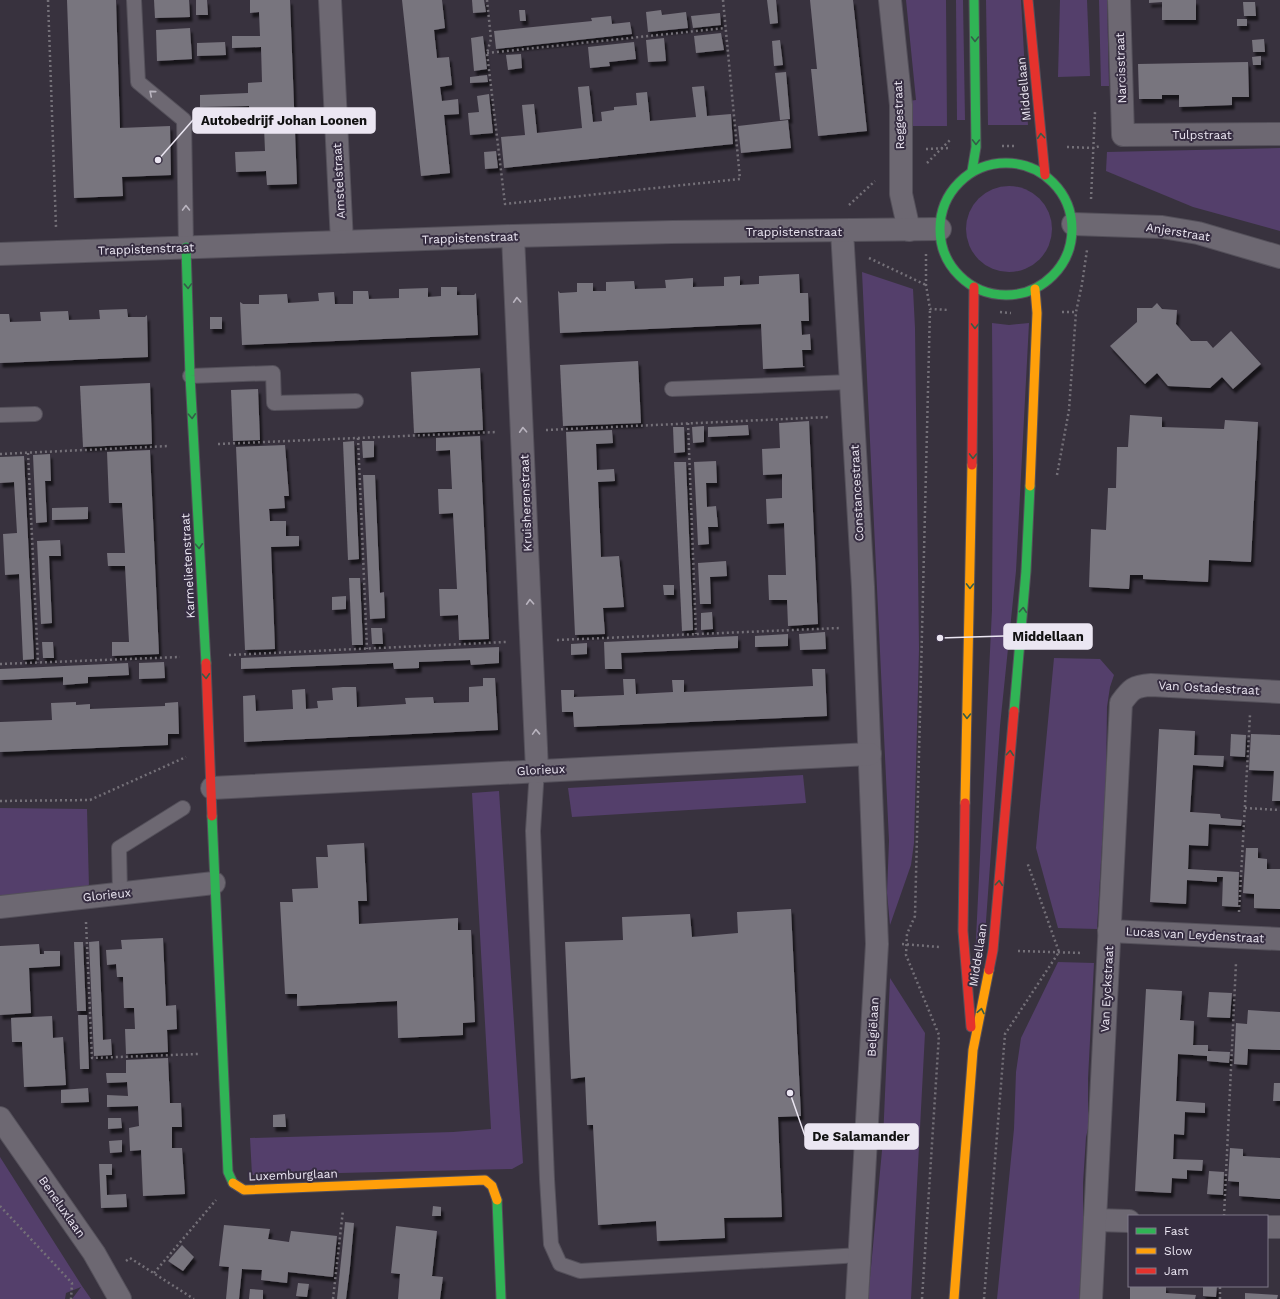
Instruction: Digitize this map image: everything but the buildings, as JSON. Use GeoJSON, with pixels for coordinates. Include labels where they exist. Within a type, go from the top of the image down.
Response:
{"type":"FeatureCollection","features":[{"type":"Feature","properties":{"kind":"main road"},"geometry":{"type":"LineString","coordinates":[[972,172],[976,147],[974,0]]}},
{"type":"Feature","properties":{"kind":"main road","name":"Middellaan"},"geometry":{"type":"LineString","coordinates":[[1028,0],[1045,175]]}},
{"type":"Feature","properties":{"kind":"main road"},"geometry":{"type":"LineString","coordinates":[[1008,162],[1021,164],[1045,175],[1056,184],[1068,204],[1073,224],[1072,240],[1068,256],[1061,268],[1052,278],[1035,289],[1020,295],[1002,296],[987,293],[974,287],[961,278],[953,270],[944,253],[940,229],[941,215],[946,201],[955,186],[972,172],[993,164],[1008,162]]}},
{"type":"Feature","properties":{"kind":"main road","name":"Karmelietenstraat"},"geometry":{"type":"LineString","coordinates":[[186,247],[190,376],[212,788],[214,883]]}},
{"type":"Feature","properties":{"kind":"main road","name":"Middellaan"},"geometry":{"type":"LineString","coordinates":[[973,1050],[963,931],[975,312],[974,287]]}},
{"type":"Feature","properties":{"kind":"main road","name":"Middellaan"},"geometry":{"type":"LineString","coordinates":[[954,1299],[973,1050],[993,950],[1026,571],[1037,313],[1035,289]]}},
{"type":"Feature","properties":{"kind":"main road","name":"Luxemburglaan"},"geometry":{"type":"LineString","coordinates":[[214,883],[228,1172],[233,1183],[244,1190],[485,1180],[492,1186],[497,1196],[501,1299]]}},
{"type":"Feature","properties":{"kind":"street","name":"Amstelstraat"},"geometry":{"type":"LineString","coordinates":[[330,0],[342,242]]}},
{"type":"Feature","properties":{"kind":"street","name":"Reggestraat"},"geometry":{"type":"LineString","coordinates":[[890,0],[901,105],[901,194],[909,230]]}},
{"type":"Feature","properties":{"kind":"street","name":"Narcisstraat"},"geometry":{"type":"LineString","coordinates":[[1119,0],[1123,135]]}},
{"type":"Feature","properties":{"kind":"street","name":"Tulpstraat"},"geometry":{"type":"LineString","coordinates":[[1123,135],[1280,134]]}},
{"type":"Feature","properties":{"kind":"street","name":"Anjerstraat"},"geometry":{"type":"LineString","coordinates":[[1073,224],[1162,227],[1198,233],[1280,258]]}},
{"type":"Feature","properties":{"kind":"street","name":"Trappistenstraat"},"geometry":{"type":"LineString","coordinates":[[0,254],[513,236],[672,232],[940,229]]}},
{"type":"Feature","properties":{"kind":"street","name":"Constancestraat"},"geometry":{"type":"LineString","coordinates":[[842,231],[870,754]]}},
{"type":"Feature","properties":{"kind":"street","name":"Kruisherenstraat"},"geometry":{"type":"LineString","coordinates":[[513,236],[523,431],[537,770]]}},
{"type":"Feature","properties":{"kind":"street","name":"Van Ostadestraat"},"geometry":{"type":"LineString","coordinates":[[1137,686],[1151,685],[1280,692]]}},
{"type":"Feature","properties":{"kind":"street","name":"Van Eyckstraat"},"geometry":{"type":"LineString","coordinates":[[1091,1299],[1121,703],[1128,692],[1137,686]]}},
{"type":"Feature","properties":{"kind":"street","name":"Glorieux"},"geometry":{"type":"LineString","coordinates":[[212,788],[537,770],[870,754]]}},
{"type":"Feature","properties":{"kind":"street","name":"Belgiëlaan"},"geometry":{"type":"LineString","coordinates":[[857,1299],[861,1255],[877,944],[870,754]]}},
{"type":"Feature","properties":{"kind":"street","name":"Glorieux"},"geometry":{"type":"LineString","coordinates":[[0,907],[214,883]]}},
{"type":"Feature","properties":{"kind":"street","name":"Lucas van Leydenstraat"},"geometry":{"type":"LineString","coordinates":[[1109,931],[1280,939]]}},
{"type":"Feature","properties":{"kind":"street","name":"Beneluxlaan"},"geometry":{"type":"LineString","coordinates":[[0,1118],[94,1253],[120,1299]]}},
{"type":"Feature","properties":{"kind":"street"},"geometry":{"type":"LineString","coordinates":[[1095,1220],[1128,1221]]}},
{"type":"Feature","properties":{"kind":"street"},"geometry":{"type":"LineString","coordinates":[[1268,1226],[1280,1227]]}},
{"type":"Feature","properties":{"kind":"lane"},"geometry":{"type":"LineString","coordinates":[[134,0],[138,82],[184,120],[186,247]]}},
{"type":"Feature","properties":{"kind":"lane"},"geometry":{"type":"LineString","coordinates":[[190,376],[272,373],[274,403],[356,401]]}},
{"type":"Feature","properties":{"kind":"lane"},"geometry":{"type":"LineString","coordinates":[[672,389],[850,382]]}},
{"type":"Feature","properties":{"kind":"lane"},"geometry":{"type":"LineString","coordinates":[[0,415],[35,414]]}},
{"type":"Feature","properties":{"kind":"lane"},"geometry":{"type":"LineString","coordinates":[[537,770],[533,831],[550,1244],[560,1264],[580,1271],[861,1255]]}},
{"type":"Feature","properties":{"kind":"lane"},"geometry":{"type":"LineString","coordinates":[[120,893],[119,848],[183,808]]}},
{"type":"Feature","properties":{"kind":"path"},"geometry":{"type":"LineString","coordinates":[[48,0],[57,252]]}},
{"type":"Feature","properties":{"kind":"path"},"geometry":{"type":"LineString","coordinates":[[487,0],[491,39],[487,53],[505,204],[740,179],[723,0]]}},
{"type":"Feature","properties":{"kind":"path"},"geometry":{"type":"LineString","coordinates":[[487,53],[726,28]]}},
{"type":"Feature","properties":{"kind":"path"},"geometry":{"type":"LineString","coordinates":[[867,257],[926,285]]}},
{"type":"Feature","properties":{"kind":"path"},"geometry":{"type":"LineString","coordinates":[[922,1299],[939,1035],[906,955],[907,934],[915,916],[930,309]]}},
{"type":"Feature","properties":{"kind":"path"},"geometry":{"type":"LineString","coordinates":[[0,454],[852,416]]}},
{"type":"Feature","properties":{"kind":"path"},"geometry":{"type":"LineString","coordinates":[[688,423],[696,634]]}},
{"type":"Feature","properties":{"kind":"path"},"geometry":{"type":"LineString","coordinates":[[358,438],[367,648]]}},
{"type":"Feature","properties":{"kind":"path"},"geometry":{"type":"LineString","coordinates":[[28,453],[38,663]]}},
{"type":"Feature","properties":{"kind":"path"},"geometry":{"type":"LineString","coordinates":[[0,664],[864,627]]}},
{"type":"Feature","properties":{"kind":"path"},"geometry":{"type":"LineString","coordinates":[[0,801],[90,800],[210,746]]}},
{"type":"Feature","properties":{"kind":"path"},"geometry":{"type":"LineString","coordinates":[[1245,808],[1280,810]]}},
{"type":"Feature","properties":{"kind":"path"},"geometry":{"type":"LineString","coordinates":[[85,897],[92,1058],[222,1052]]}},
{"type":"Feature","properties":{"kind":"path"},"geometry":{"type":"LineString","coordinates":[[154,1274],[217,1199],[233,1183]]}},
{"type":"Feature","properties":{"kind":"path"},"geometry":{"type":"LineString","coordinates":[[333,1299],[345,1186]]}},
{"type":"Feature","properties":{"kind":"path"},"geometry":{"type":"LineString","coordinates":[[0,1206],[72,1283],[71,1299]]}},
{"type":"Feature","properties":{"kind":"path"},"geometry":{"type":"LineString","coordinates":[[106,1274],[130,1258],[194,1299]]}},
{"type":"Feature","properties":{"kind":"path"},"geometry":{"type":"LineString","coordinates":[[1220,1287],[1220,1299]]}},
{"type":"Feature","properties":{"kind":"shaded area"},"geometry":{"type":"Polygon","coordinates":[[[906,0],[946,0],[947,126],[910,126],[909,101],[916,100],[906,0]]]}},
{"type":"Feature","properties":{"kind":"shaded area"},"geometry":{"type":"Polygon","coordinates":[[[956,0],[963,0],[965,120],[957,120],[956,0]]]}},
{"type":"Feature","properties":{"kind":"shaded area"},"geometry":{"type":"Polygon","coordinates":[[[986,0],[1021,0],[1028,125],[988,125],[986,0]]]}},
{"type":"Feature","properties":{"kind":"shaded area"},"geometry":{"type":"Polygon","coordinates":[[[1060,0],[1087,0],[1090,76],[1058,77],[1060,0]]]}},
{"type":"Feature","properties":{"kind":"shaded area"},"geometry":{"type":"Polygon","coordinates":[[[1099,0],[1107,0],[1109,86],[1101,86],[1099,0]]]}},
{"type":"Feature","properties":{"kind":"shaded area"},"geometry":{"type":"Polygon","coordinates":[[[1280,148],[1280,231],[1193,207],[1106,171],[1107,152],[1280,148]]]}},
{"type":"Feature","properties":{"kind":"shaded area"},"geometry":{"type":"Polygon","coordinates":[[[1001,186],[1017,186],[1026,189],[1040,198],[1049,212],[1052,221],[1052,237],[1049,246],[1040,260],[1026,269],[1017,272],[1001,272],[985,265],[978,260],[973,253],[966,237],[966,221],[973,205],[978,198],[985,193],[1001,186]]]}},
{"type":"Feature","properties":{"kind":"shaded area"},"geometry":{"type":"Polygon","coordinates":[[[862,272],[913,289],[915,328],[919,649],[914,843],[911,865],[890,925],[887,893],[889,841],[862,272]]]}},
{"type":"Feature","properties":{"kind":"shaded area"},"geometry":{"type":"Polygon","coordinates":[[[992,323],[1009,325],[1029,323],[1016,571],[1000,726],[983,963],[974,980],[992,610],[992,323]]]}},
{"type":"Feature","properties":{"kind":"shaded area"},"geometry":{"type":"Polygon","coordinates":[[[1054,658],[1100,659],[1114,675],[1110,687],[1107,707],[1106,777],[1097,929],[1058,928],[1036,848],[1054,658]]]}},
{"type":"Feature","properties":{"kind":"shaded area"},"geometry":{"type":"Polygon","coordinates":[[[803,775],[806,803],[572,817],[568,788],[803,775]]]}},
{"type":"Feature","properties":{"kind":"shaded area"},"geometry":{"type":"Polygon","coordinates":[[[499,791],[523,1163],[512,1169],[252,1175],[250,1138],[453,1132],[491,1129],[472,793],[499,791]]]}},
{"type":"Feature","properties":{"kind":"shaded area"},"geometry":{"type":"Polygon","coordinates":[[[0,808],[87,809],[89,888],[0,897],[0,808]]]}},
{"type":"Feature","properties":{"kind":"shaded area"},"geometry":{"type":"Polygon","coordinates":[[[1058,962],[1094,963],[1088,1079],[1088,1111],[1090,1120],[1086,1137],[1083,1183],[1083,1244],[1079,1299],[997,1299],[1014,1129],[1016,1072],[1021,1038],[1058,962]]]}},
{"type":"Feature","properties":{"kind":"shaded area"},"geometry":{"type":"Polygon","coordinates":[[[890,978],[925,1033],[911,1299],[868,1299],[883,1140],[890,978]]]}},
{"type":"Feature","properties":{"kind":"shaded area"},"geometry":{"type":"Polygon","coordinates":[[[0,1157],[91,1299],[72,1299],[81,1287],[66,1293],[65,1299],[0,1299],[0,1157]]]}},
{"type":"Feature","properties":{"kind":"traffic: fast"},"geometry":{"type":"LineString","coordinates":[[972,171],[976,147],[974,0]]}},
{"type":"Feature","properties":{"kind":"traffic: fast"},"geometry":{"type":"LineString","coordinates":[[1013,163],[1025,165],[1037,170],[1053,182],[1065,198],[1070,210],[1072,229],[1070,248],[1065,260],[1053,276],[1037,288],[1025,293],[999,295],[987,293],[975,288],[959,276],[947,260],[942,248],[940,222],[942,210],[947,198],[959,182],[975,170],[987,165],[1013,163]]}},
{"type":"Feature","properties":{"kind":"traffic: fast"},"geometry":{"type":"LineString","coordinates":[[186,247],[190,376],[206,663]]}},
{"type":"Feature","properties":{"kind":"traffic: fast"},"geometry":{"type":"LineString","coordinates":[[1014,711],[1026,571],[1030,486]]}},
{"type":"Feature","properties":{"kind":"traffic: fast"},"geometry":{"type":"LineString","coordinates":[[212,816],[228,1172],[233,1183]]}},
{"type":"Feature","properties":{"kind":"traffic: fast"},"geometry":{"type":"LineString","coordinates":[[497,1200],[501,1299]]}},
{"type":"Feature","properties":{"kind":"traffic: slow"},"geometry":{"type":"LineString","coordinates":[[1030,486],[1037,313],[1035,289]]}},
{"type":"Feature","properties":{"kind":"traffic: slow"},"geometry":{"type":"LineString","coordinates":[[965,803],[972,465]]}},
{"type":"Feature","properties":{"kind":"traffic: slow"},"geometry":{"type":"LineString","coordinates":[[954,1299],[973,1050],[989,970]]}},
{"type":"Feature","properties":{"kind":"traffic: slow"},"geometry":{"type":"LineString","coordinates":[[233,1183],[244,1190],[485,1180],[492,1186],[497,1200]]}},
{"type":"Feature","properties":{"kind":"traffic: jam"},"geometry":{"type":"LineString","coordinates":[[1028,0],[1045,175]]}},
{"type":"Feature","properties":{"kind":"traffic: jam"},"geometry":{"type":"LineString","coordinates":[[972,465],[974,287]]}},
{"type":"Feature","properties":{"kind":"traffic: jam"},"geometry":{"type":"LineString","coordinates":[[206,663],[212,816]]}},
{"type":"Feature","properties":{"kind":"traffic: jam"},"geometry":{"type":"LineString","coordinates":[[989,970],[993,950],[1014,711]]}},
{"type":"Feature","properties":{"kind":"traffic: jam"},"geometry":{"type":"LineString","coordinates":[[965,803],[963,931],[971,1027]]}},
{"type":"Feature","properties":{"kind":"place","name":"Autobedrijf Johan Loonen"},"geometry":{"type":"Point","coordinates":[158,160]}},
{"type":"Feature","properties":{"kind":"place","name":"Middellaan"},"geometry":{"type":"Point","coordinates":[940,638]}},
{"type":"Feature","properties":{"kind":"place","name":"De Salamander"},"geometry":{"type":"Point","coordinates":[790,1093]}}]}
